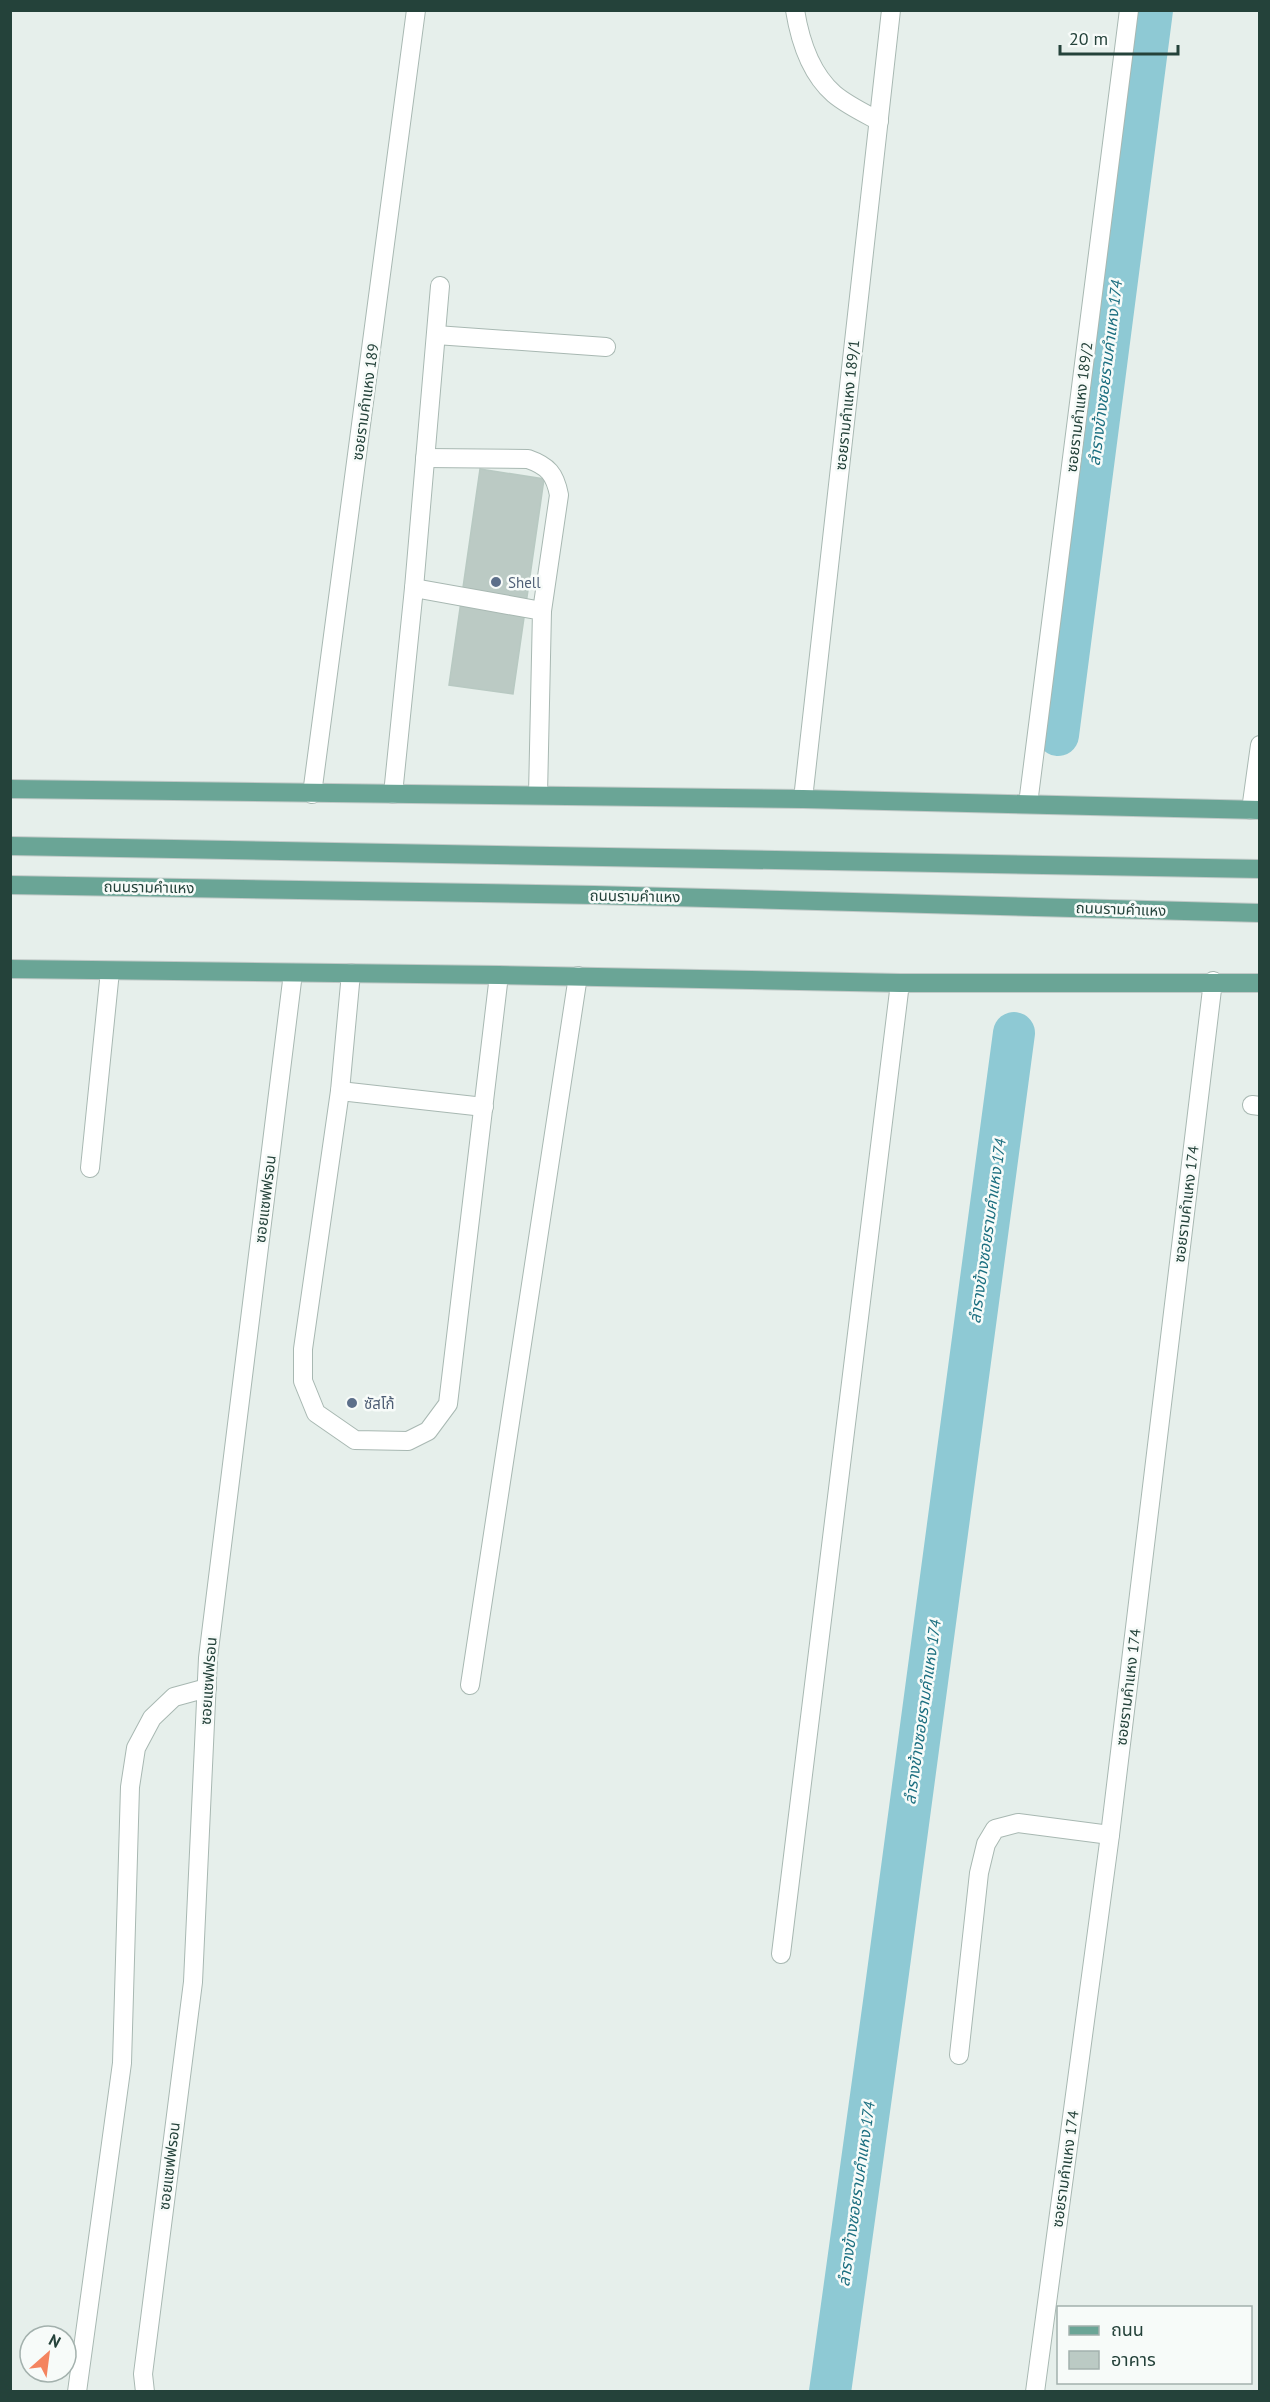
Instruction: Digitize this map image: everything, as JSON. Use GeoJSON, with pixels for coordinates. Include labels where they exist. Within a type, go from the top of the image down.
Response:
{"type":"FeatureCollection","features":[{"type":"Feature","properties":{"kind":"main road"},"geometry":{"type":"LineString","coordinates":[[10,789],[803,799],[1255,810]]}},
{"type":"Feature","properties":{"kind":"main road"},"geometry":{"type":"LineString","coordinates":[[10,846],[1260,868]]}},
{"type":"Feature","properties":{"kind":"main road","name":"ถนนรามคำแหง"},"geometry":{"type":"LineString","coordinates":[[10,885],[594,895],[1260,913]]}},
{"type":"Feature","properties":{"kind":"main road"},"geometry":{"type":"LineString","coordinates":[[10,969],[578,976],[900,984],[1260,982]]}},
{"type":"Feature","properties":{"kind":"street","name":"ซอยรามคำแหง 189"},"geometry":{"type":"LineString","coordinates":[[312,794],[416,10]]}},
{"type":"Feature","properties":{"kind":"street"},"geometry":{"type":"LineString","coordinates":[[795,10],[799,38],[810,64],[834,94],[879,122]]}},
{"type":"Feature","properties":{"kind":"street","name":"ซอยรามคำแหง 189/1"},"geometry":{"type":"LineString","coordinates":[[803,799],[891,10]]}},
{"type":"Feature","properties":{"kind":"street","name":"ซอยรามคำแหง 189/2"},"geometry":{"type":"LineString","coordinates":[[1028,804],[1129,10]]}},
{"type":"Feature","properties":{"kind":"street"},"geometry":{"type":"LineString","coordinates":[[393,794],[414,588],[440,286]]}},
{"type":"Feature","properties":{"kind":"street"},"geometry":{"type":"LineString","coordinates":[[436,335],[606,347]]}},
{"type":"Feature","properties":{"kind":"street"},"geometry":{"type":"LineString","coordinates":[[425,458],[528,459],[542,464],[551,471],[556,481],[559,495],[542,611],[538,795]]}},
{"type":"Feature","properties":{"kind":"street"},"geometry":{"type":"LineString","coordinates":[[414,588],[542,611]]}},
{"type":"Feature","properties":{"kind":"street"},"geometry":{"type":"LineString","coordinates":[[1255,810],[1260,745]]}},
{"type":"Feature","properties":{"kind":"street"},"geometry":{"type":"LineString","coordinates":[[90,1168],[110,971]]}},
{"type":"Feature","properties":{"kind":"street","name":"ซอยแซฟฟรอน"},"geometry":{"type":"LineString","coordinates":[[145,2391],[143,2374],[193,1982],[208,1658],[293,973]]}},
{"type":"Feature","properties":{"kind":"street"},"geometry":{"type":"LineString","coordinates":[[351,973],[340,1091],[306,1327],[303,1381],[316,1413],[355,1440],[408,1441],[428,1431],[448,1404],[499,975]]}},
{"type":"Feature","properties":{"kind":"street"},"geometry":{"type":"LineString","coordinates":[[470,1685],[578,976]]}},
{"type":"Feature","properties":{"kind":"street","name":"ซอยรามคำแหง 174"},"geometry":{"type":"LineString","coordinates":[[1035,2391],[1110,1835],[1213,981]]}},
{"type":"Feature","properties":{"kind":"street"},"geometry":{"type":"LineString","coordinates":[[781,1954],[900,984]]}},
{"type":"Feature","properties":{"kind":"street"},"geometry":{"type":"LineString","coordinates":[[340,1091],[484,1107]]}},
{"type":"Feature","properties":{"kind":"street"},"geometry":{"type":"LineString","coordinates":[[77,2391],[122,2063],[130,1787],[136,1748],[152,1718],[174,1697],[207,1688]]}},
{"type":"Feature","properties":{"kind":"street"},"geometry":{"type":"LineString","coordinates":[[959,2055],[979,1873],[986,1844],[995,1829],[1018,1823],[1110,1835]]}},
{"type":"Feature","properties":{"kind":"building","name":"Shell"},"geometry":{"type":"Polygon","coordinates":[[[480,469],[544,479],[513,694],[449,685],[480,469]]]}},
{"type":"Feature","properties":{"kind":"waterway","name":"ลำรางข้างซอยรามคำแหง 174"},"geometry":{"type":"LineString","coordinates":[[1058,735],[1152,10]]}},
{"type":"Feature","properties":{"kind":"waterway","name":"ลำรางข้างซอยรามคำแหง 174"},"geometry":{"type":"LineString","coordinates":[[830,2392],[1014,1033]]}},
{"type":"Feature","properties":{"kind":"place","name":"Shell"},"geometry":{"type":"Point","coordinates":[496,582]}},
{"type":"Feature","properties":{"kind":"place","name":"ซัสโก้"},"geometry":{"type":"Point","coordinates":[352,1403]}}]}
